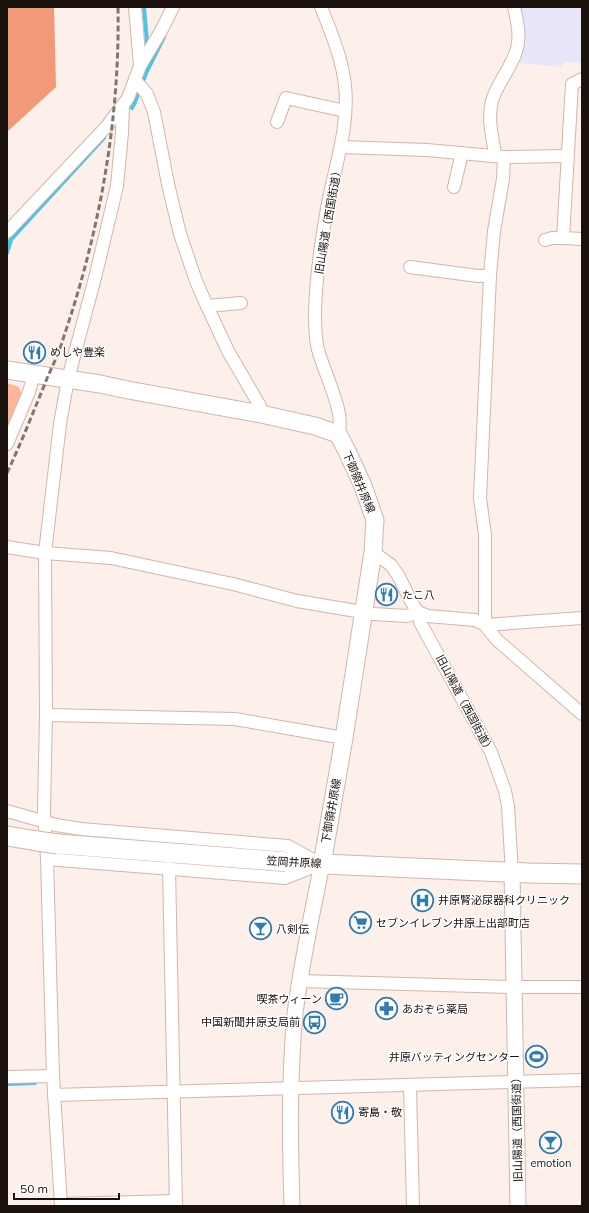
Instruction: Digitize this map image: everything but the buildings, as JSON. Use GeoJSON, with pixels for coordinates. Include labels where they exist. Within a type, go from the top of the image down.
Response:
{"type":"FeatureCollection","features":[{"type":"Feature","properties":{"kind":"main road"},"geometry":{"type":"LineString","coordinates":[[7,370],[68,379],[261,414],[315,426],[338,434]]}},
{"type":"Feature","properties":{"kind":"main road","name":"下御領井原線"},"geometry":{"type":"LineString","coordinates":[[322,864],[364,612],[373,552],[375,520],[363,486],[338,434]]}},
{"type":"Feature","properties":{"kind":"main road","name":"笠岡井原線"},"geometry":{"type":"LineString","coordinates":[[7,836],[58,844],[322,864],[512,873],[582,874]]}},
{"type":"Feature","properties":{"kind":"street"},"geometry":{"type":"LineString","coordinates":[[7,232],[107,126],[139,85],[140,66],[135,7]]}},
{"type":"Feature","properties":{"kind":"street"},"geometry":{"type":"LineString","coordinates":[[140,66],[161,31],[173,7]]}},
{"type":"Feature","properties":{"kind":"street","name":"旧山陽道（西国街道）"},"geometry":{"type":"LineString","coordinates":[[320,7],[334,42],[343,73],[345,111],[341,147],[329,197],[324,229],[316,295],[315,325],[317,345],[340,416],[340,428],[338,434]]}},
{"type":"Feature","properties":{"kind":"street"},"geometry":{"type":"LineString","coordinates":[[485,625],[486,536],[480,498],[490,276],[494,231],[504,179],[499,156],[490,130],[490,114],[496,89],[517,52],[519,37],[514,7]]}},
{"type":"Feature","properties":{"kind":"street"},"geometry":{"type":"LineString","coordinates":[[563,238],[572,84],[582,79]]}},
{"type":"Feature","properties":{"kind":"street"},"geometry":{"type":"LineString","coordinates":[[139,85],[151,102],[154,112],[168,184],[180,234],[207,306],[228,351],[260,406],[261,414]]}},
{"type":"Feature","properties":{"kind":"street"},"geometry":{"type":"LineString","coordinates":[[277,122],[286,98],[345,111]]}},
{"type":"Feature","properties":{"kind":"street"},"geometry":{"type":"LineString","coordinates":[[123,106],[117,186],[96,274],[68,379],[60,424],[45,553],[45,822],[53,1076],[61,1205],[175,1204],[169,868]]}},
{"type":"Feature","properties":{"kind":"street"},"geometry":{"type":"LineString","coordinates":[[341,147],[427,150],[499,156],[567,156]]}},
{"type":"Feature","properties":{"kind":"street"},"geometry":{"type":"LineString","coordinates":[[454,187],[462,153]]}},
{"type":"Feature","properties":{"kind":"street"},"geometry":{"type":"LineString","coordinates":[[545,240],[552,238],[582,239]]}},
{"type":"Feature","properties":{"kind":"street"},"geometry":{"type":"LineString","coordinates":[[410,267],[478,276],[490,276]]}},
{"type":"Feature","properties":{"kind":"street"},"geometry":{"type":"LineString","coordinates":[[207,306],[241,303]]}},
{"type":"Feature","properties":{"kind":"street"},"geometry":{"type":"LineString","coordinates":[[7,444],[29,392],[34,374]]}},
{"type":"Feature","properties":{"kind":"street"},"geometry":{"type":"LineString","coordinates":[[7,547],[45,553],[111,558],[233,584],[297,601],[364,612],[407,616],[418,612],[428,616],[475,620],[485,625],[497,640],[582,714]]}},
{"type":"Feature","properties":{"kind":"street","name":"旧山陽道（西国街道）"},"geometry":{"type":"LineString","coordinates":[[373,552],[391,565],[398,575],[418,612],[420,622],[491,752],[505,791],[508,806],[512,873],[518,1206]]}},
{"type":"Feature","properties":{"kind":"street"},"geometry":{"type":"LineString","coordinates":[[485,625],[582,618]]}},
{"type":"Feature","properties":{"kind":"street"},"geometry":{"type":"LineString","coordinates":[[46,715],[235,719],[344,738]]}},
{"type":"Feature","properties":{"kind":"street"},"geometry":{"type":"LineString","coordinates":[[7,811],[56,825],[81,829],[288,846],[322,864]]}},
{"type":"Feature","properties":{"kind":"street"},"geometry":{"type":"LineString","coordinates":[[47,859],[285,878],[322,864]]}},
{"type":"Feature","properties":{"kind":"street"},"geometry":{"type":"LineString","coordinates":[[292,1206],[290,1089],[296,1014],[300,981],[322,864]]}},
{"type":"Feature","properties":{"kind":"street"},"geometry":{"type":"LineString","coordinates":[[300,981],[513,987],[582,987]]}},
{"type":"Feature","properties":{"kind":"street"},"geometry":{"type":"LineString","coordinates":[[7,1077],[53,1076]]}},
{"type":"Feature","properties":{"kind":"street"},"geometry":{"type":"LineString","coordinates":[[54,1095],[582,1080]]}},
{"type":"Feature","properties":{"kind":"street"},"geometry":{"type":"LineString","coordinates":[[410,1086],[413,1206]]}},
{"type":"Feature","properties":{"kind":"shaded area"},"geometry":{"type":"Polygon","coordinates":[[[7,7],[54,7],[56,87],[7,132],[7,7]]]}},
{"type":"Feature","properties":{"kind":"shaded area"},"geometry":{"type":"Polygon","coordinates":[[[519,7],[582,7],[582,63],[563,62],[562,67],[518,63],[523,48],[524,30],[519,7]]]}},
{"type":"Feature","properties":{"kind":"shaded area"},"geometry":{"type":"Polygon","coordinates":[[[7,383],[19,387],[21,393],[7,433],[7,383]]]}},
{"type":"Feature","properties":{"kind":"waterway"},"geometry":{"type":"LineString","coordinates":[[144,7],[147,42]]}},
{"type":"Feature","properties":{"kind":"waterway"},"geometry":{"type":"LineString","coordinates":[[132,108],[147,71],[164,37]]}},
{"type":"Feature","properties":{"kind":"waterway"},"geometry":{"type":"LineString","coordinates":[[7,244],[104,138]]}},
{"type":"Feature","properties":{"kind":"waterway"},"geometry":{"type":"LineString","coordinates":[[7,253],[11,240]]}},
{"type":"Feature","properties":{"kind":"waterway"},"geometry":{"type":"LineString","coordinates":[[7,1084],[35,1083]]}},
{"type":"Feature","properties":{"kind":"railway"},"geometry":{"type":"LineString","coordinates":[[7,473],[61,346],[88,256],[105,174],[111,132],[118,49],[118,7]]}},
{"type":"Feature","properties":{"kind":"place","name":"めしや豊楽"},"geometry":{"type":"Point","coordinates":[34,352]}},
{"type":"Feature","properties":{"kind":"place","name":"たこ八"},"geometry":{"type":"Point","coordinates":[387,595]}},
{"type":"Feature","properties":{"kind":"place","name":"井原腎泌尿器科クリニック"},"geometry":{"type":"Point","coordinates":[423,900]}},
{"type":"Feature","properties":{"kind":"place","name":"セブンイレブン井原上出部町店"},"geometry":{"type":"Point","coordinates":[361,923]}},
{"type":"Feature","properties":{"kind":"place","name":"八剣伝"},"geometry":{"type":"Point","coordinates":[260,929]}},
{"type":"Feature","properties":{"kind":"place","name":"喫茶ウィーン"},"geometry":{"type":"Point","coordinates":[337,999]}},
{"type":"Feature","properties":{"kind":"place","name":"あおぞら薬局"},"geometry":{"type":"Point","coordinates":[387,1009]}},
{"type":"Feature","properties":{"kind":"place","name":"中国新聞井原支局前"},"geometry":{"type":"Point","coordinates":[315,1022]}},
{"type":"Feature","properties":{"kind":"place","name":"井原バッティングセンター"},"geometry":{"type":"Point","coordinates":[536,1057]}},
{"type":"Feature","properties":{"kind":"place","name":"寄島・敬"},"geometry":{"type":"Point","coordinates":[343,1112]}},
{"type":"Feature","properties":{"kind":"place","name":"emotion"},"geometry":{"type":"Point","coordinates":[551,1143]}}]}
